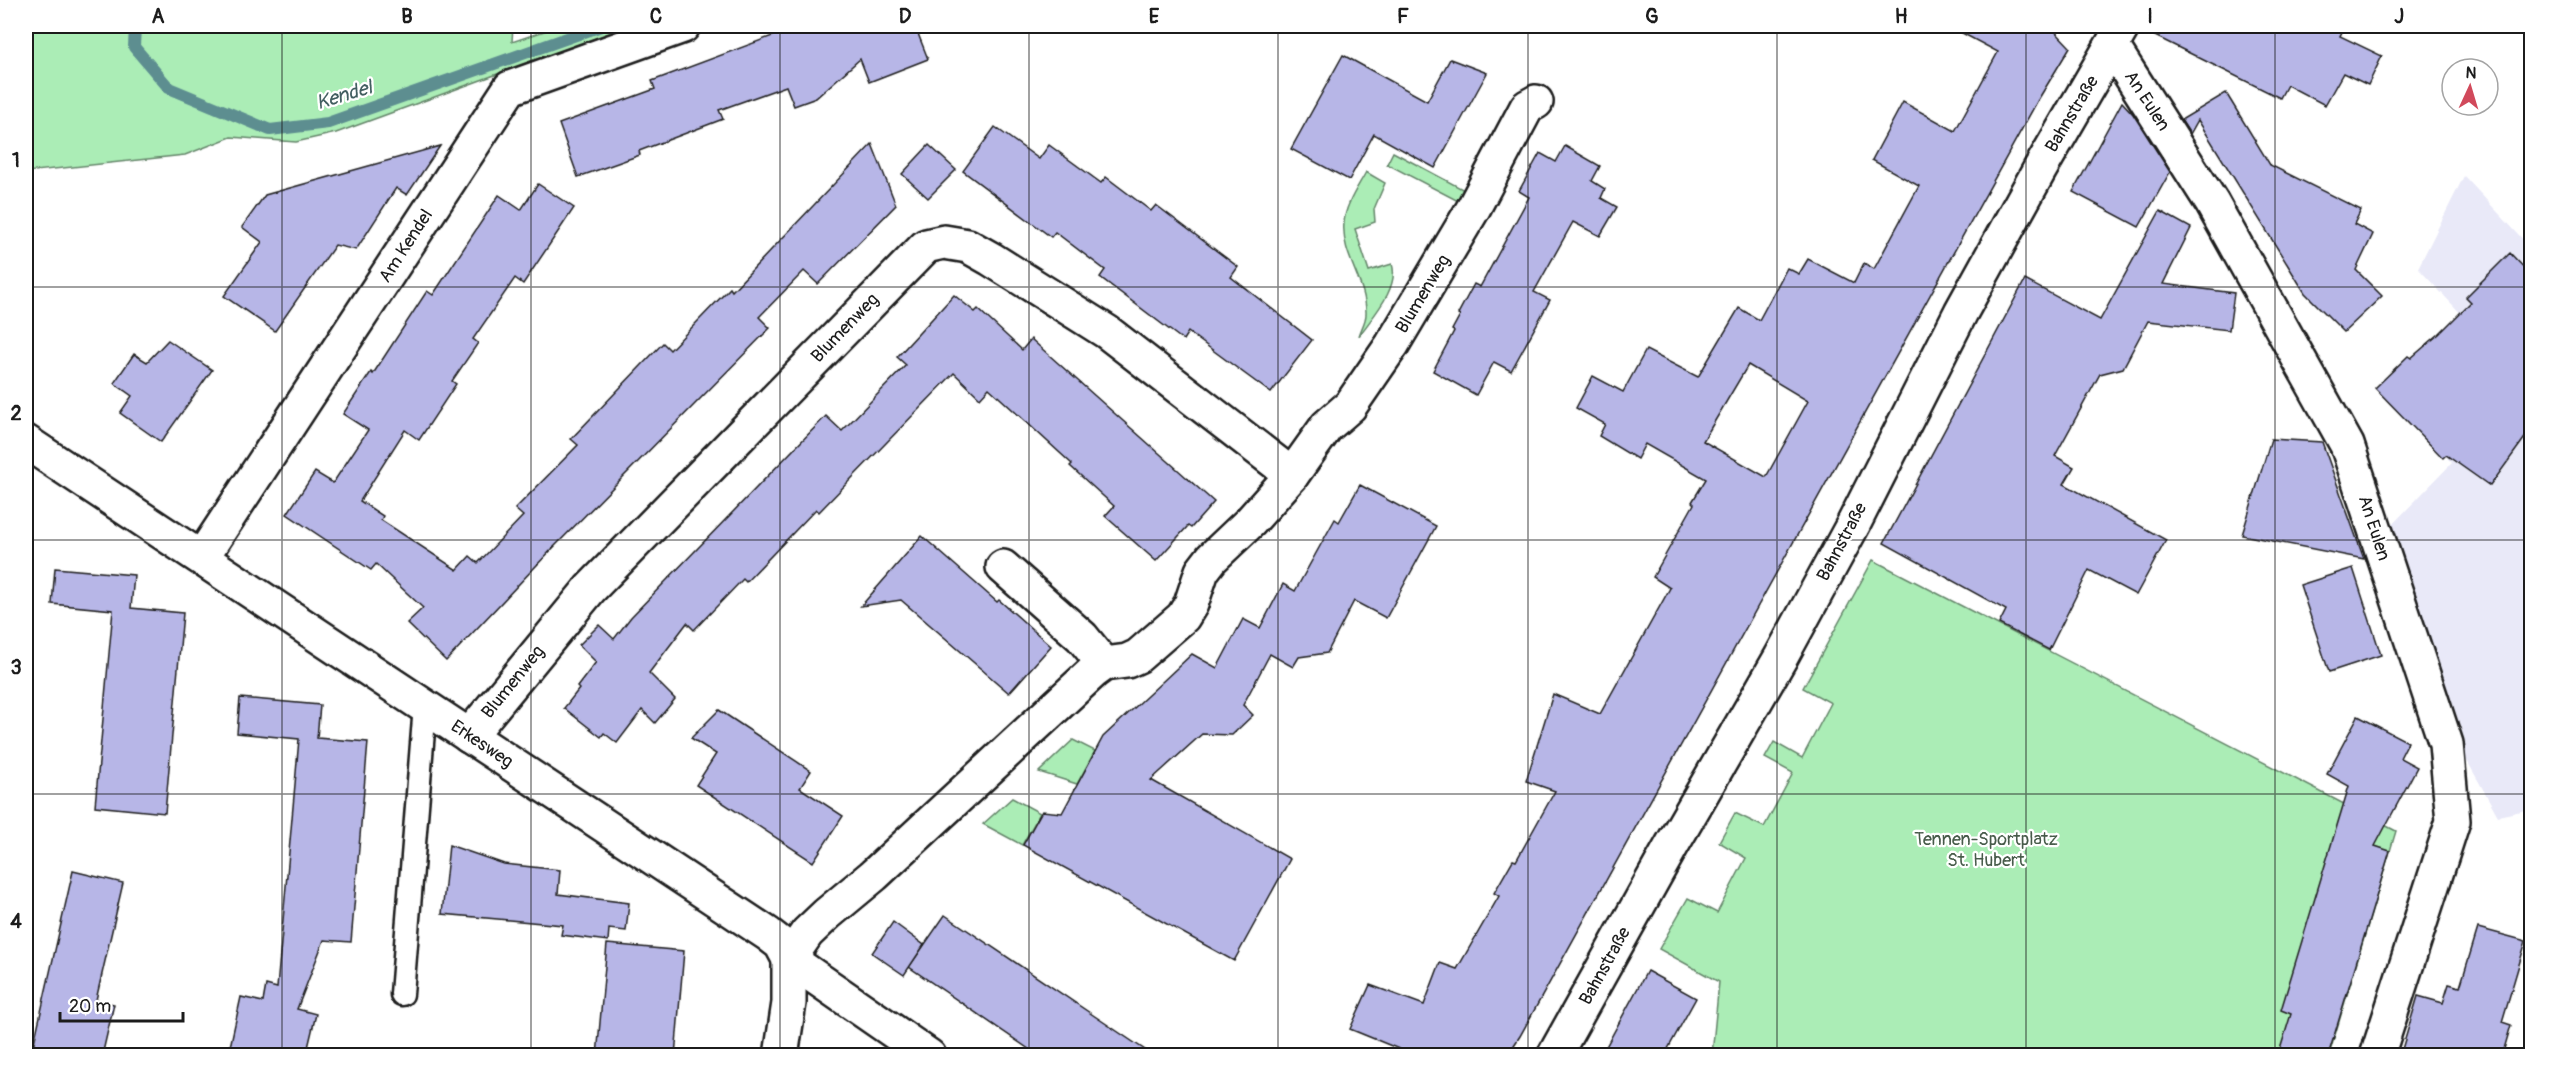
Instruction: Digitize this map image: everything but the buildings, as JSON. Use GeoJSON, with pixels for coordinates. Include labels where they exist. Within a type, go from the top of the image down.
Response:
{"type":"FeatureCollection","features":[{"type":"Feature","properties":{"kind":"street","name":"Am Kendel"},"geometry":{"type":"LineString","coordinates":[[202,557],[510,88],[683,26]]}},
{"type":"Feature","properties":{"kind":"street","name":"An Eulen"},"geometry":{"type":"LineString","coordinates":[[2117,36],[2347,445],[2445,744],[2453,821],[2377,1056]]}},
{"type":"Feature","properties":{"kind":"street","name":"Bahnstraße"},"geometry":{"type":"LineString","coordinates":[[1554,1056],[1781,657],[1854,523],[1961,312],[2117,36]]}},
{"type":"Feature","properties":{"kind":"street","name":"Blumenweg"},"geometry":{"type":"LineString","coordinates":[[1104,664],[1138,657],[1183,617],[1191,604],[1202,571],[1212,558],[1250,522],[1292,475],[1328,426],[1350,406],[1392,345],[1473,209],[1527,107],[1536,102]]}},
{"type":"Feature","properties":{"kind":"street","name":"Blumenweg"},"geometry":{"type":"LineString","coordinates":[[469,736],[590,589],[926,246],[944,242],[968,246],[991,259],[1107,332],[1292,475]]}},
{"type":"Feature","properties":{"kind":"street","name":"Erkesweg"},"geometry":{"type":"LineString","coordinates":[[26,442],[768,934],[781,944],[789,959],[929,1056]]}},
{"type":"Feature","properties":{"kind":"street"},"geometry":{"type":"LineString","coordinates":[[781,1056],[789,993],[789,959],[807,933],[874,875],[1104,664],[1082,638],[1004,567]]}},
{"type":"Feature","properties":{"kind":"lane"},"geometry":{"type":"LineString","coordinates":[[402,994],[424,706]]}},
{"type":"Feature","properties":{"kind":"shaded area"},"geometry":{"type":"Polygon","coordinates":[[[2464,176],[2531,248],[2531,809],[2498,816],[2456,741],[2385,532],[2452,463],[2439,449],[2497,352],[2418,268],[2464,176]]]}},
{"type":"Feature","properties":{"kind":"green space"},"geometry":{"type":"Polygon","coordinates":[[[26,26],[513,26],[512,42],[559,26],[629,26],[336,133],[296,142],[231,137],[185,155],[26,172],[26,26]]]}},
{"type":"Feature","properties":{"kind":"green space"},"geometry":{"type":"Polygon","coordinates":[[[1393,152],[1468,192],[1462,203],[1387,164],[1393,152]]]}},
{"type":"Feature","properties":{"kind":"green space"},"geometry":{"type":"Polygon","coordinates":[[[1366,172],[1385,183],[1374,209],[1375,222],[1355,229],[1369,271],[1392,264],[1393,273],[1389,292],[1359,336],[1366,317],[1365,302],[1346,247],[1344,223],[1349,203],[1366,172]]]}},
{"type":"Feature","properties":{"kind":"green space","name":"Tennen-Sportplatz St. Hubert"},"geometry":{"type":"Polygon","coordinates":[[[1873,560],[2396,831],[2329,1055],[1712,1055],[1719,982],[1659,949],[1688,898],[1717,913],[1746,858],[1719,842],[1735,813],[1764,827],[1793,773],[1765,758],[1774,742],[1802,758],[1831,703],[1803,688],[1873,560]]]}},
{"type":"Feature","properties":{"kind":"green space"},"geometry":{"type":"Polygon","coordinates":[[[1073,740],[1095,751],[1077,784],[1039,772],[1073,740]]]}},
{"type":"Feature","properties":{"kind":"green space"},"geometry":{"type":"Polygon","coordinates":[[[1012,798],[1040,813],[1022,845],[983,824],[1012,798]]]}},
{"type":"Feature","properties":{"kind":"waterway","name":"Kendel"},"geometry":{"type":"LineString","coordinates":[[135,26],[134,47],[169,88],[270,130],[328,123],[601,26]]}}]}
